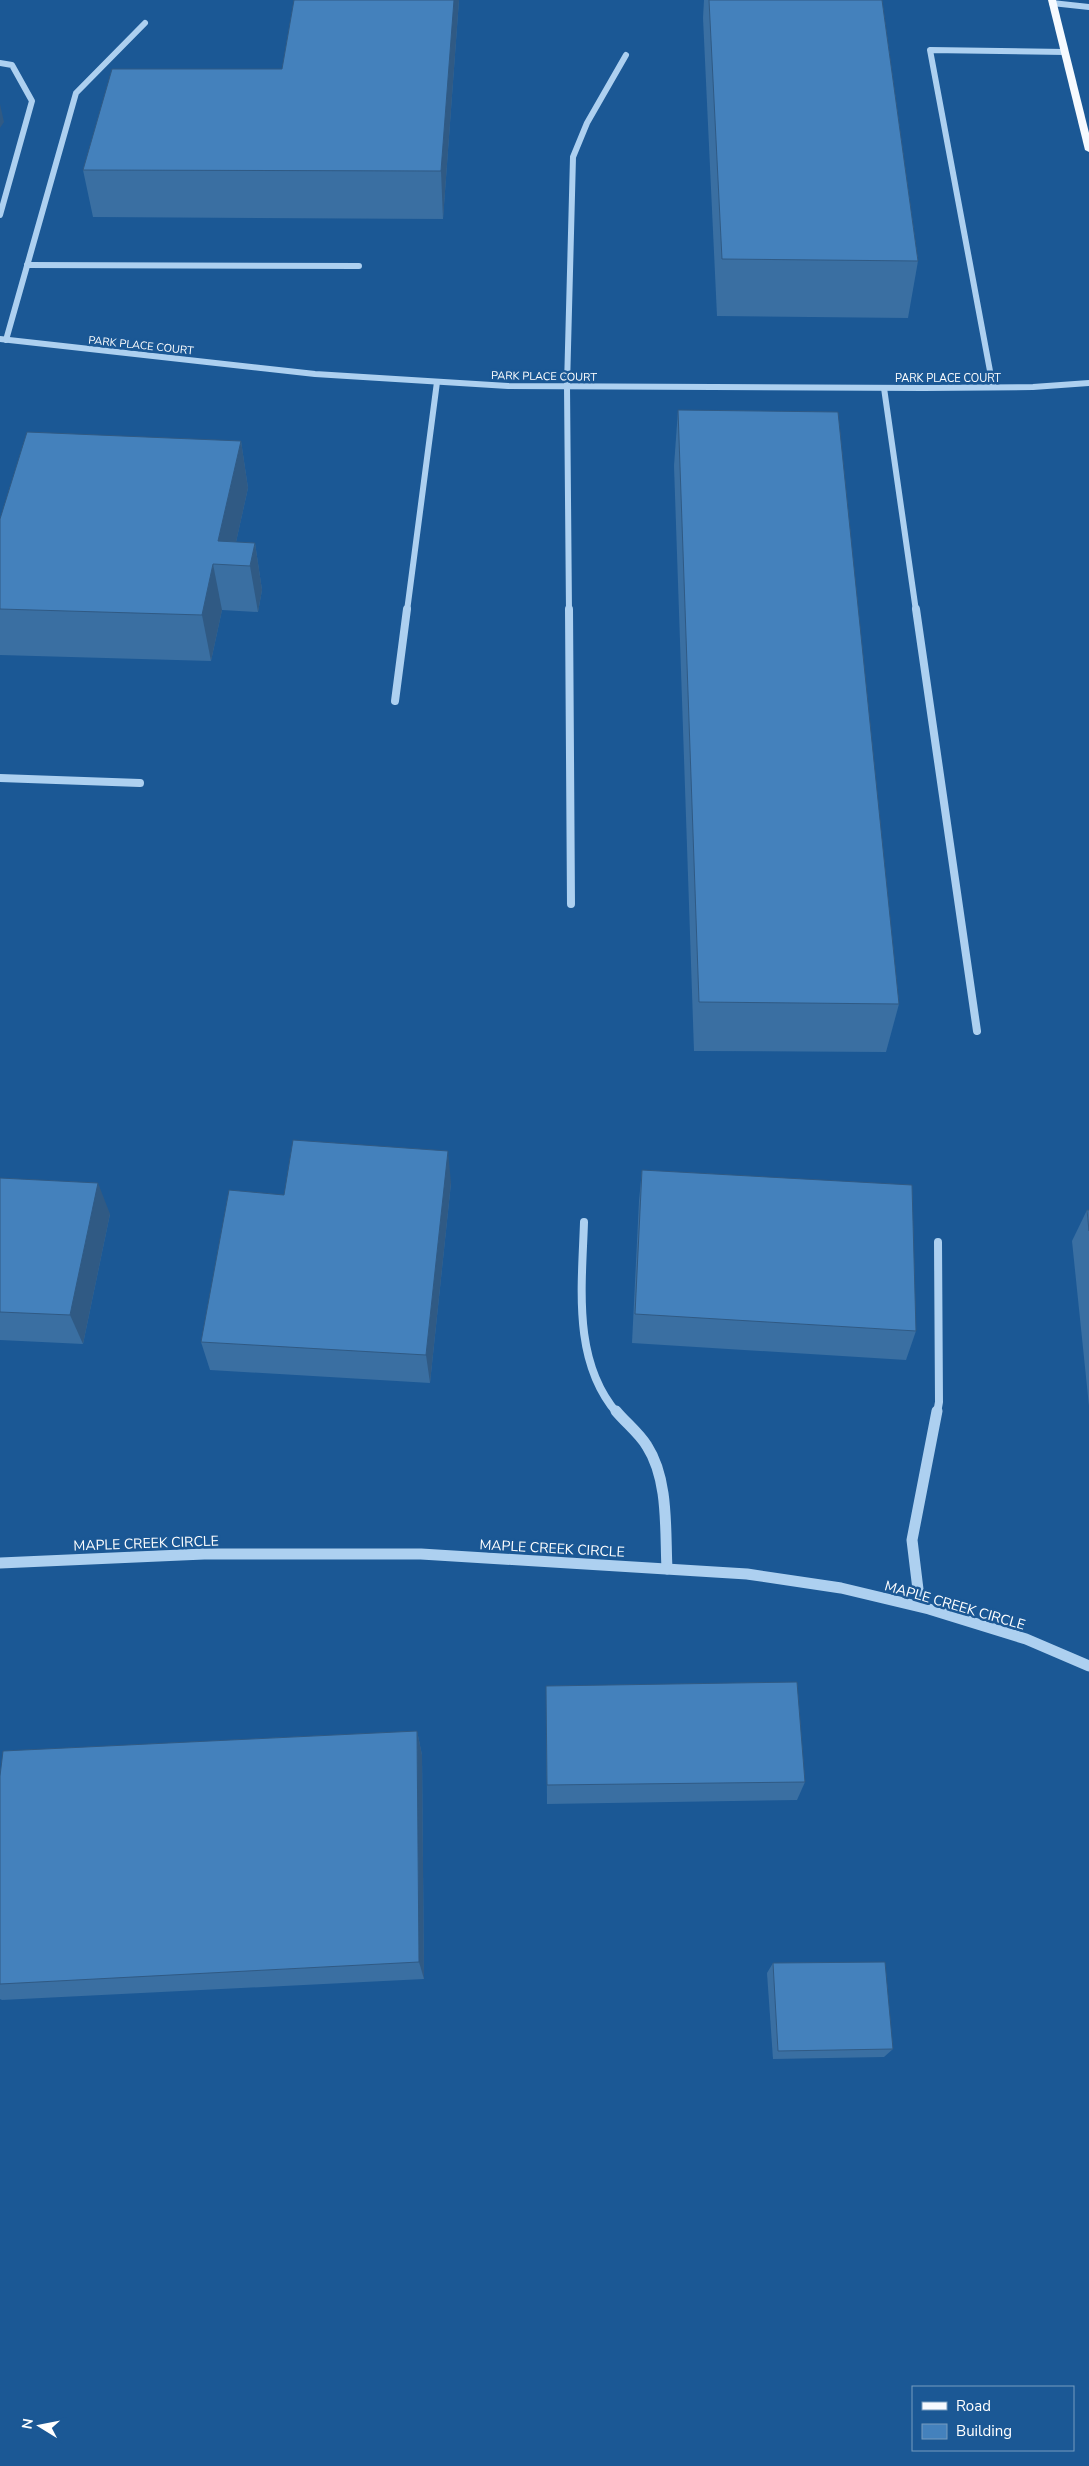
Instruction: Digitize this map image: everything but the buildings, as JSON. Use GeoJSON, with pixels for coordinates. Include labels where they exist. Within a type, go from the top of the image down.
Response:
{"type":"FeatureCollection","features":[{"type":"Feature","properties":{"kind":"main road"},"geometry":{"type":"LineString","coordinates":[[1052,1],[1089,150]]}},
{"type":"Feature","properties":{"kind":"street"},"geometry":{"type":"LineString","coordinates":[[1052,1],[1089,7]]}},
{"type":"Feature","properties":{"kind":"street"},"geometry":{"type":"LineString","coordinates":[[3,340],[27,265],[76,93],[145,23]]}},
{"type":"Feature","properties":{"kind":"street"},"geometry":{"type":"LineString","coordinates":[[993,387],[930,50],[1065,52]]}},
{"type":"Feature","properties":{"kind":"street"},"geometry":{"type":"LineString","coordinates":[[571,904],[567,386],[573,157],[587,123],[626,55]]}},
{"type":"Feature","properties":{"kind":"street"},"geometry":{"type":"LineString","coordinates":[[0,63],[12,65],[32,101],[0,215]]}},
{"type":"Feature","properties":{"kind":"street"},"geometry":{"type":"LineString","coordinates":[[27,265],[359,266]]}},
{"type":"Feature","properties":{"kind":"street","name":"PARK PLACE COURT"},"geometry":{"type":"LineString","coordinates":[[3,340],[315,374],[508,386],[884,388],[993,387],[1089,383]]}},
{"type":"Feature","properties":{"kind":"street"},"geometry":{"type":"LineString","coordinates":[[395,701],[437,382]]}},
{"type":"Feature","properties":{"kind":"street"},"geometry":{"type":"LineString","coordinates":[[884,388],[977,1031]]}},
{"type":"Feature","properties":{"kind":"street"},"geometry":{"type":"LineString","coordinates":[[0,778],[140,783]]}},
{"type":"Feature","properties":{"kind":"street"},"geometry":{"type":"LineString","coordinates":[[584,1222],[583,1290],[589,1358],[594,1377],[604,1396],[648,1448],[655,1466],[662,1500],[666,1569]]}},
{"type":"Feature","properties":{"kind":"street"},"geometry":{"type":"LineString","coordinates":[[920,1606],[912,1540],[939,1402],[938,1242]]}},
{"type":"Feature","properties":{"kind":"street","name":"MAPLE CREEK CIRCLE"},"geometry":{"type":"LineString","coordinates":[[0,1563],[204,1554],[421,1554],[666,1569],[775,1578],[841,1588],[920,1606],[1026,1639],[1089,1666]]}}]}
